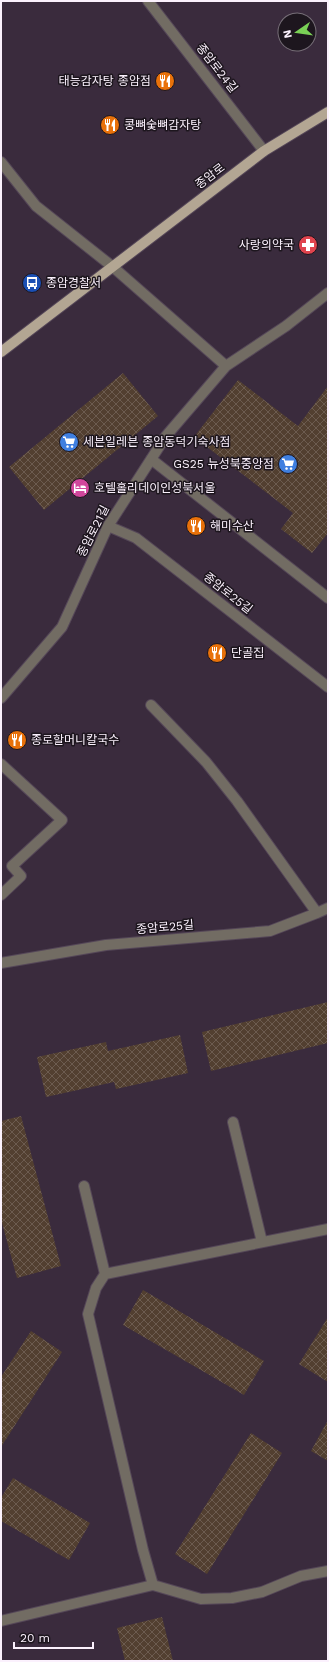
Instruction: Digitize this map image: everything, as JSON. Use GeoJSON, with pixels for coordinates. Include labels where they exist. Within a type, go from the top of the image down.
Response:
{"type":"FeatureCollection","features":[{"type":"Feature","properties":{"kind":"main road","name":"종암로"},"geometry":{"type":"LineString","coordinates":[[1,352],[264,151],[328,112]]}},
{"type":"Feature","properties":{"kind":"street","name":"종암로24길"},"geometry":{"type":"LineString","coordinates":[[148,1],[264,151]]}},
{"type":"Feature","properties":{"kind":"street"},"geometry":{"type":"LineString","coordinates":[[1,162],[36,206],[113,267],[226,366]]}},
{"type":"Feature","properties":{"kind":"street","name":"종암로21길"},"geometry":{"type":"LineString","coordinates":[[1,698],[62,627],[108,526],[166,436],[226,366],[286,326],[328,293]]}},
{"type":"Feature","properties":{"kind":"street"},"geometry":{"type":"LineString","coordinates":[[151,459],[328,598]]}},
{"type":"Feature","properties":{"kind":"street","name":"종암로25길"},"geometry":{"type":"LineString","coordinates":[[108,526],[136,538],[328,687]]}},
{"type":"Feature","properties":{"kind":"street"},"geometry":{"type":"LineString","coordinates":[[151,705],[206,762],[318,913]]}},
{"type":"Feature","properties":{"kind":"street"},"geometry":{"type":"LineString","coordinates":[[1,764],[62,820],[12,866],[21,876],[1,895]]}},
{"type":"Feature","properties":{"kind":"street","name":"종암로25길"},"geometry":{"type":"LineString","coordinates":[[1,963],[106,945],[270,931],[328,908]]}},
{"type":"Feature","properties":{"kind":"street"},"geometry":{"type":"LineString","coordinates":[[233,1122],[262,1242]]}},
{"type":"Feature","properties":{"kind":"street"},"geometry":{"type":"LineString","coordinates":[[84,1186],[105,1274]]}},
{"type":"Feature","properties":{"kind":"street"},"geometry":{"type":"LineString","coordinates":[[153,1585],[143,1550],[88,1314],[96,1288],[105,1274],[328,1229]]}},
{"type":"Feature","properties":{"kind":"street"},"geometry":{"type":"LineString","coordinates":[[1,1621],[153,1585],[201,1599],[232,1598],[262,1592],[302,1576],[328,1571]]}},
{"type":"Feature","properties":{"kind":"building"},"geometry":{"type":"Polygon","coordinates":[[[123,373],[158,416],[44,510],[9,467],[123,373]]]}},
{"type":"Feature","properties":{"kind":"building"},"geometry":{"type":"Polygon","coordinates":[[[238,380],[298,426],[328,386],[328,533],[312,553],[281,529],[293,513],[194,437],[238,380]]]}},
{"type":"Feature","properties":{"kind":"building"},"geometry":{"type":"Polygon","coordinates":[[[328,1002],[328,1043],[211,1071],[202,1032],[328,1002]]]}},
{"type":"Feature","properties":{"kind":"building"},"geometry":{"type":"Polygon","coordinates":[[[180,1035],[188,1073],[116,1089],[114,1082],[46,1097],[37,1057],[106,1042],[108,1051],[180,1035]]]}},
{"type":"Feature","properties":{"kind":"building"},"geometry":{"type":"Polygon","coordinates":[[[21,1116],[61,1266],[17,1278],[1,1219],[1,1121],[21,1116]]]}},
{"type":"Feature","properties":{"kind":"building"},"geometry":{"type":"Polygon","coordinates":[[[143,1290],[264,1361],[244,1395],[123,1325],[143,1290]]]}},
{"type":"Feature","properties":{"kind":"building"},"geometry":{"type":"Polygon","coordinates":[[[328,1317],[328,1382],[299,1364],[328,1317]]]}},
{"type":"Feature","properties":{"kind":"building"},"geometry":{"type":"Polygon","coordinates":[[[31,1331],[62,1352],[1,1447],[1,1377],[31,1331]]]}},
{"type":"Feature","properties":{"kind":"building"},"geometry":{"type":"Polygon","coordinates":[[[328,1420],[328,1461],[311,1451],[328,1420]]]}},
{"type":"Feature","properties":{"kind":"building"},"geometry":{"type":"Polygon","coordinates":[[[251,1433],[282,1453],[207,1574],[175,1554],[251,1433]]]}},
{"type":"Feature","properties":{"kind":"building"},"geometry":{"type":"Polygon","coordinates":[[[13,1478],[90,1523],[69,1560],[1,1521],[1,1498],[13,1478]]]}},
{"type":"Feature","properties":{"kind":"building"},"geometry":{"type":"Polygon","coordinates":[[[162,1617],[173,1661],[125,1661],[117,1628],[162,1617]]]}},
{"type":"Feature","properties":{"kind":"place","name":"태능감자탕 종암점"},"geometry":{"type":"Point","coordinates":[165,81]}},
{"type":"Feature","properties":{"kind":"place","name":"콩뼈숯뼈감자탕"},"geometry":{"type":"Point","coordinates":[110,125]}},
{"type":"Feature","properties":{"kind":"place","name":"사랑의약국"},"geometry":{"type":"Point","coordinates":[308,245]}},
{"type":"Feature","properties":{"kind":"place","name":"종암경찰서"},"geometry":{"type":"Point","coordinates":[32,283]}},
{"type":"Feature","properties":{"kind":"place","name":"세븐일레븐 종암동덕기숙사점"},"geometry":{"type":"Point","coordinates":[69,442]}},
{"type":"Feature","properties":{"kind":"place","name":"GS25 뉴성북중앙점"},"geometry":{"type":"Point","coordinates":[288,464]}},
{"type":"Feature","properties":{"kind":"place","name":"호텔홀리데이인성북서울"},"geometry":{"type":"Point","coordinates":[80,488]}},
{"type":"Feature","properties":{"kind":"place","name":"해미수산"},"geometry":{"type":"Point","coordinates":[196,526]}},
{"type":"Feature","properties":{"kind":"place","name":"단골집"},"geometry":{"type":"Point","coordinates":[217,653]}},
{"type":"Feature","properties":{"kind":"place","name":"종로할머니칼국수"},"geometry":{"type":"Point","coordinates":[17,740]}}]}
